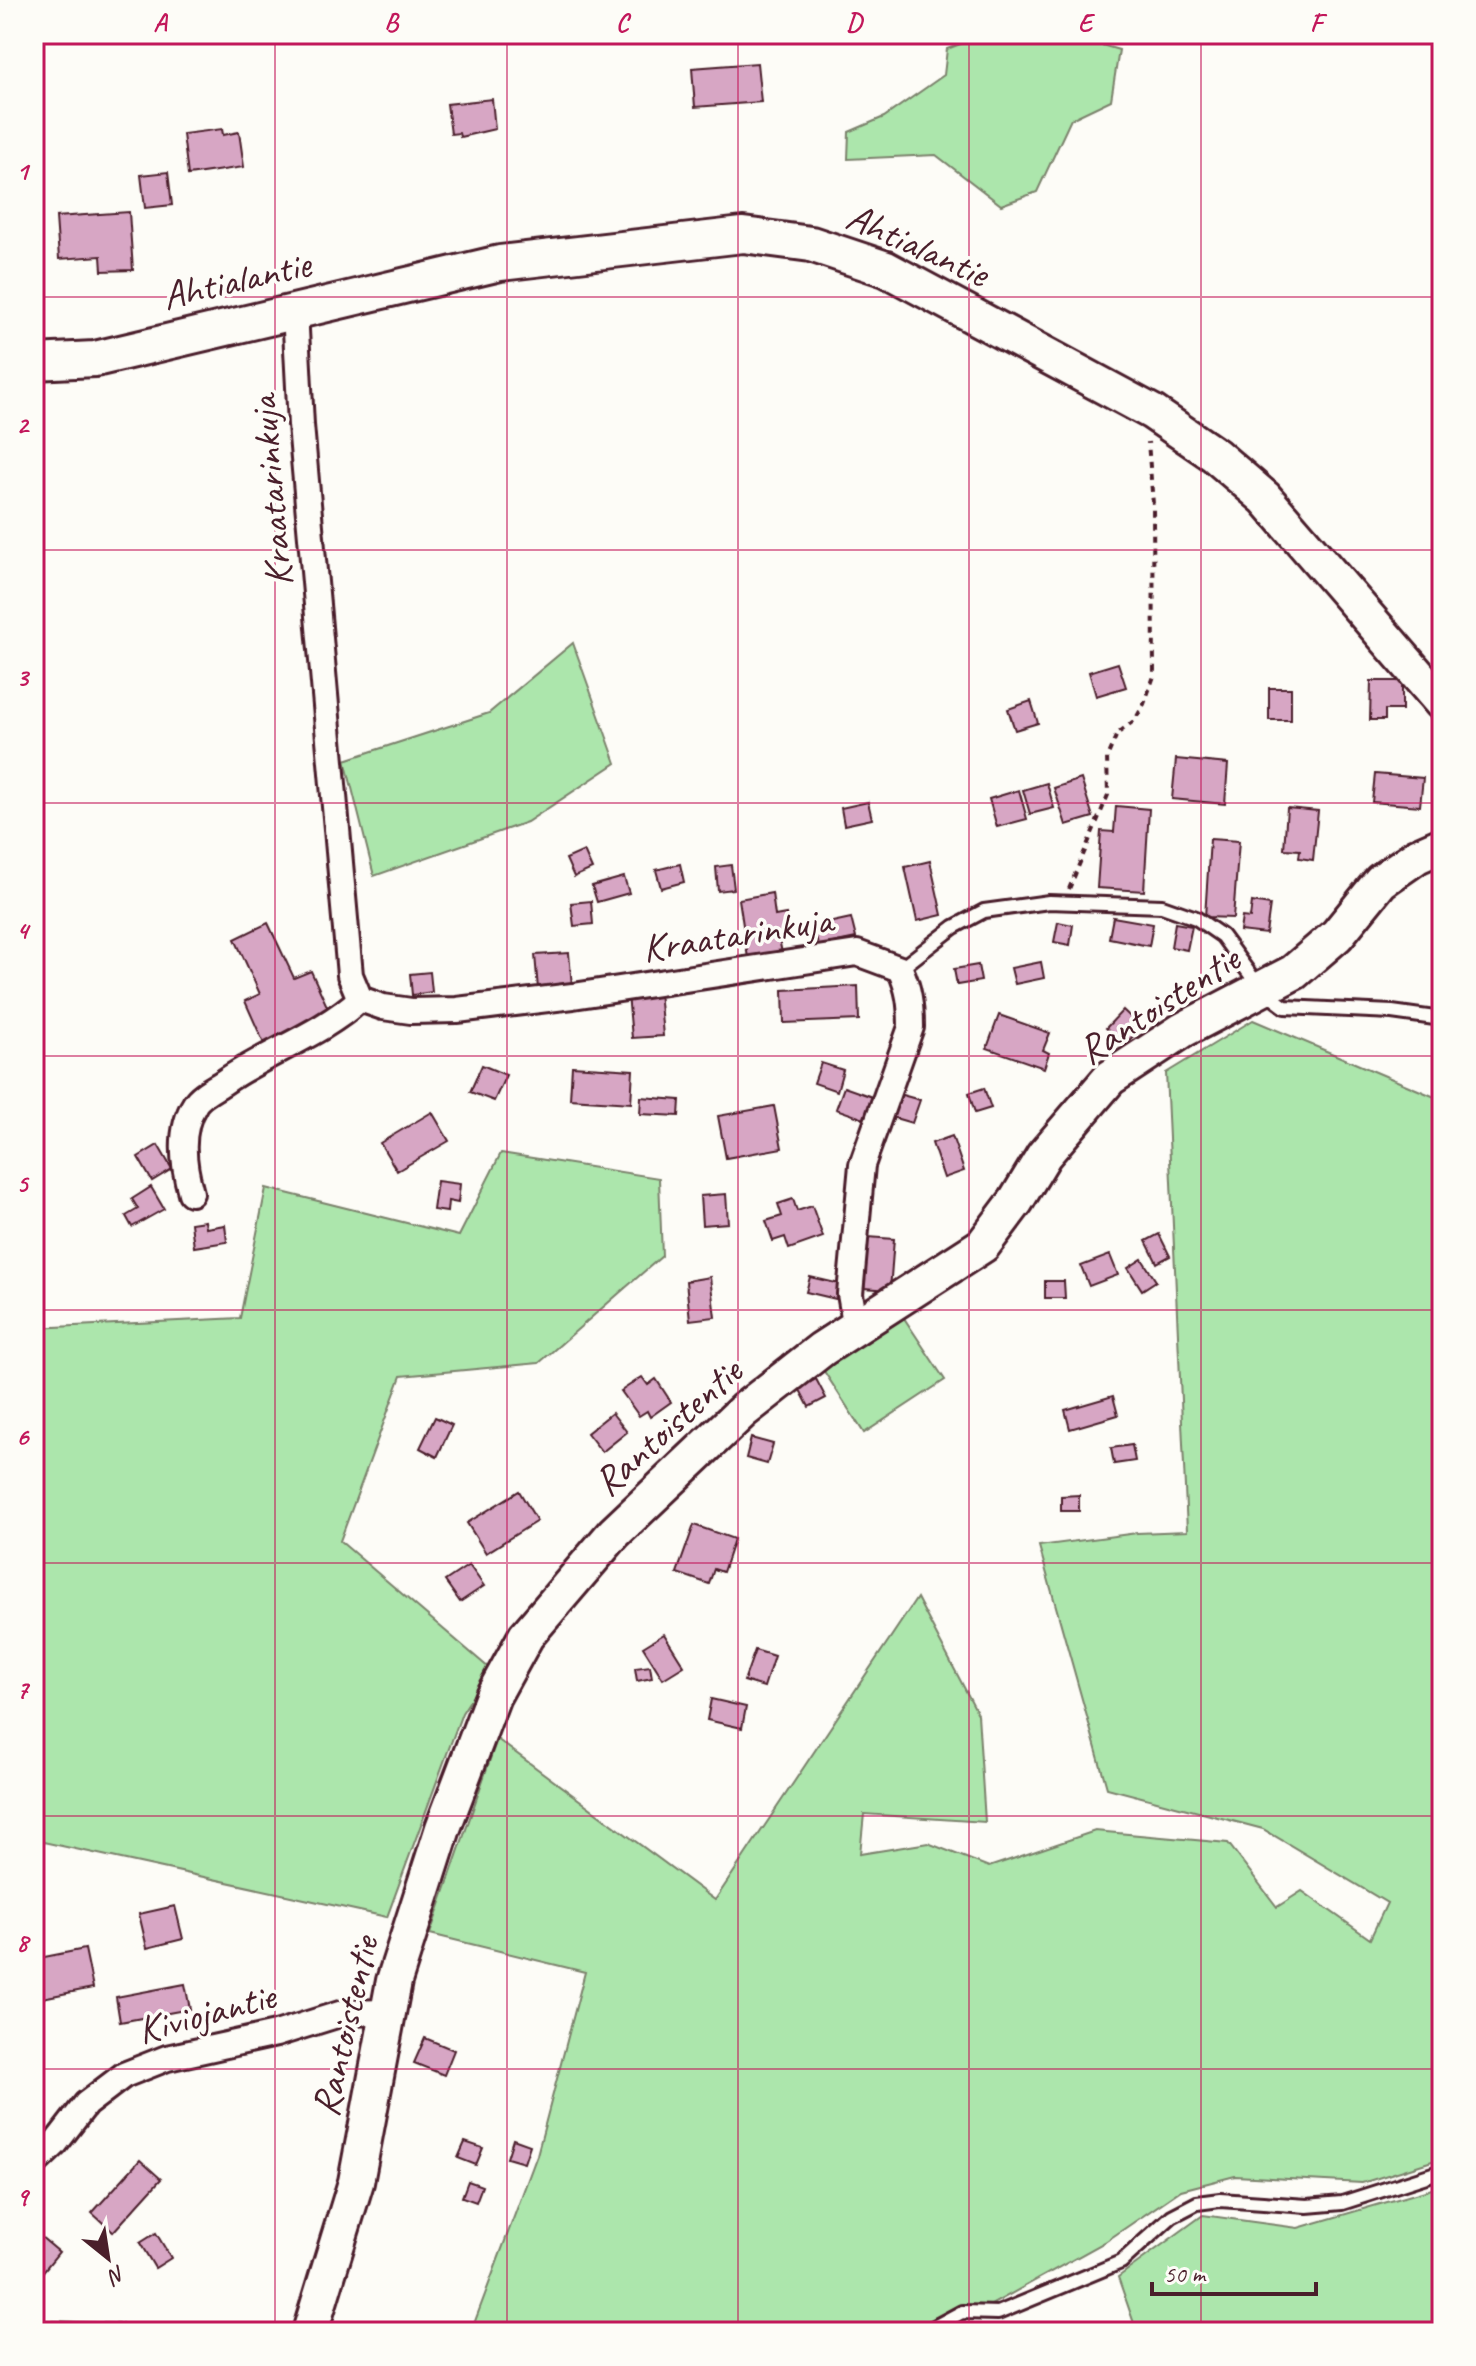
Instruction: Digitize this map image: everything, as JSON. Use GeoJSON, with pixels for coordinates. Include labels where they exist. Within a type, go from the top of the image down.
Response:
{"type":"FeatureCollection","features":[{"type":"Feature","properties":{"kind":"street","name":"Ahtialantie"},"geometry":{"type":"LineString","coordinates":[[34,362],[95,359],[500,263],[743,235],[811,244],[886,269],[1152,412],[1215,455],[1265,498],[1442,703]]}},
{"type":"Feature","properties":{"kind":"street","name":"Kraatarinkuja"},"geometry":{"type":"LineString","coordinates":[[295,311],[301,425],[350,975],[360,999],[383,1007],[411,1011],[457,1010],[573,996],[857,953],[900,969]]}},
{"type":"Feature","properties":{"kind":"street","name":"Rantoistentie"},"geometry":{"type":"LineString","coordinates":[[310,2332],[356,2182],[387,2012],[443,1828],[493,1696],[526,1636],[573,1577],[654,1493],[744,1410],[822,1349],[983,1245],[1044,1155],[1110,1078],[1183,1030],[1294,972],[1324,949],[1381,881],[1417,856],[1442,845]]}},
{"type":"Feature","properties":{"kind":"street"},"geometry":{"type":"LineString","coordinates":[[856,1328],[850,1294],[862,1165],[911,1027],[910,991],[900,969]]}},
{"type":"Feature","properties":{"kind":"street"},"geometry":{"type":"LineString","coordinates":[[191,1193],[182,1163],[189,1117],[195,1102],[258,1058],[340,1017],[360,999]]}},
{"type":"Feature","properties":{"kind":"street","name":"Kiviojantie"},"geometry":{"type":"LineString","coordinates":[[34,2164],[55,2144],[86,2104],[124,2075],[167,2058],[276,2034],[343,2013],[387,2012]]}},
{"type":"Feature","properties":{"kind":"lane"},"geometry":{"type":"LineString","coordinates":[[900,969],[954,927],[984,911],[1065,902],[1162,906],[1196,918],[1222,936],[1260,988],[1285,1007],[1392,1012],[1442,1019]]}},
{"type":"Feature","properties":{"kind":"lane"},"geometry":{"type":"LineString","coordinates":[[925,2332],[962,2312],[998,2313],[1121,2262],[1172,2216],[1197,2203],[1220,2200],[1307,2206],[1342,2203],[1442,2171]]}},
{"type":"Feature","properties":{"kind":"path"},"geometry":{"type":"LineString","coordinates":[[1065,902],[1108,795],[1107,757],[1117,734],[1135,720],[1154,676],[1153,504],[1148,446],[1152,412]]}},
{"type":"Feature","properties":{"kind":"green space"},"geometry":{"type":"Polygon","coordinates":[[[987,34],[1064,34],[1119,50],[1111,100],[1071,119],[1037,192],[1001,205],[936,155],[848,159],[849,132],[884,117],[944,75],[947,49],[987,34]]]}},
{"type":"Feature","properties":{"kind":"green space"},"geometry":{"type":"Polygon","coordinates":[[[573,643],[616,763],[527,822],[374,876],[345,760],[489,713],[573,643]]]}},
{"type":"Feature","properties":{"kind":"green space"},"geometry":{"type":"Polygon","coordinates":[[[1253,1020],[1442,1100],[1442,2158],[1362,2183],[1235,2176],[1181,2190],[1105,2242],[942,2332],[471,2332],[537,2155],[585,1972],[430,1934],[497,1739],[715,1900],[917,1598],[978,1714],[985,1822],[864,1814],[860,1854],[928,1843],[989,1867],[1095,1831],[1228,1843],[1277,1907],[1302,1891],[1370,1939],[1387,1903],[1263,1829],[1107,1788],[1039,1546],[1137,1533],[1187,1531],[1166,1073],[1253,1020]]]}},
{"type":"Feature","properties":{"kind":"green space"},"geometry":{"type":"Polygon","coordinates":[[[501,1153],[659,1178],[662,1256],[539,1363],[401,1376],[340,1541],[490,1669],[462,1713],[387,1917],[34,1840],[34,1328],[240,1318],[266,1188],[459,1236],[501,1153]]]}},
{"type":"Feature","properties":{"kind":"green space"},"geometry":{"type":"Polygon","coordinates":[[[902,1315],[945,1380],[864,1433],[822,1368],[902,1315]]]}},
{"type":"Feature","properties":{"kind":"green space"},"geometry":{"type":"Polygon","coordinates":[[[1442,2186],[1442,2332],[1137,2332],[1118,2277],[1203,2215],[1298,2228],[1442,2186]]]}},
{"type":"Feature","properties":{"kind":"green space"},"geometry":{"type":"Polygon","coordinates":[[[34,2320],[287,2332],[34,2332],[34,2320]]]}},
{"type":"Feature","properties":{"kind":"building"},"geometry":{"type":"Polygon","coordinates":[[[757,63],[761,102],[695,107],[692,68],[757,63]]]}},
{"type":"Feature","properties":{"kind":"building"},"geometry":{"type":"Polygon","coordinates":[[[492,99],[495,129],[460,137],[459,133],[451,134],[447,104],[492,99]]]}},
{"type":"Feature","properties":{"kind":"building"},"geometry":{"type":"Polygon","coordinates":[[[222,129],[223,135],[239,132],[244,167],[188,175],[183,134],[222,129]]]}},
{"type":"Feature","properties":{"kind":"building"},"geometry":{"type":"Polygon","coordinates":[[[168,172],[172,205],[145,208],[141,175],[168,172]]]}},
{"type":"Feature","properties":{"kind":"building"},"geometry":{"type":"Polygon","coordinates":[[[129,212],[133,270],[102,271],[101,256],[59,259],[56,217],[129,212]]]}},
{"type":"Feature","properties":{"kind":"building"},"geometry":{"type":"Polygon","coordinates":[[[1118,663],[1126,687],[1096,696],[1089,672],[1118,663]]]}},
{"type":"Feature","properties":{"kind":"building"},"geometry":{"type":"Polygon","coordinates":[[[1371,681],[1402,681],[1402,710],[1385,710],[1385,720],[1370,720],[1371,681]]]}},
{"type":"Feature","properties":{"kind":"building"},"geometry":{"type":"Polygon","coordinates":[[[1269,688],[1291,688],[1291,720],[1269,720],[1269,688]]]}},
{"type":"Feature","properties":{"kind":"building"},"geometry":{"type":"Polygon","coordinates":[[[1031,701],[1038,723],[1015,730],[1008,709],[1031,701]]]}},
{"type":"Feature","properties":{"kind":"building"},"geometry":{"type":"Polygon","coordinates":[[[1176,759],[1228,764],[1225,804],[1172,799],[1176,759]]]}},
{"type":"Feature","properties":{"kind":"building"},"geometry":{"type":"Polygon","coordinates":[[[1375,774],[1423,778],[1420,806],[1372,802],[1375,774]]]}},
{"type":"Feature","properties":{"kind":"building"},"geometry":{"type":"Polygon","coordinates":[[[1081,779],[1093,817],[1066,825],[1054,788],[1081,779]]]}},
{"type":"Feature","properties":{"kind":"building"},"geometry":{"type":"Polygon","coordinates":[[[1047,783],[1054,808],[1030,814],[1023,790],[1047,783]]]}},
{"type":"Feature","properties":{"kind":"building"},"geometry":{"type":"Polygon","coordinates":[[[1019,790],[1027,819],[997,827],[989,799],[1019,790]]]}},
{"type":"Feature","properties":{"kind":"building"},"geometry":{"type":"Polygon","coordinates":[[[868,802],[872,819],[844,825],[841,808],[868,802]]]}},
{"type":"Feature","properties":{"kind":"building"},"geometry":{"type":"Polygon","coordinates":[[[1116,806],[1149,809],[1144,891],[1097,888],[1101,831],[1114,832],[1116,806]]]}},
{"type":"Feature","properties":{"kind":"building"},"geometry":{"type":"Polygon","coordinates":[[[1287,808],[1318,811],[1313,860],[1299,858],[1300,850],[1284,849],[1287,808]]]}},
{"type":"Feature","properties":{"kind":"building"},"geometry":{"type":"Polygon","coordinates":[[[1210,839],[1239,841],[1233,918],[1205,917],[1210,839]]]}},
{"type":"Feature","properties":{"kind":"building"},"geometry":{"type":"Polygon","coordinates":[[[584,851],[592,869],[574,877],[566,859],[584,851]]]}},
{"type":"Feature","properties":{"kind":"building"},"geometry":{"type":"Polygon","coordinates":[[[930,861],[942,915],[917,921],[905,867],[930,861]]]}},
{"type":"Feature","properties":{"kind":"building"},"geometry":{"type":"Polygon","coordinates":[[[680,864],[684,882],[661,888],[656,870],[680,864]]]}},
{"type":"Feature","properties":{"kind":"building"},"geometry":{"type":"Polygon","coordinates":[[[731,865],[734,889],[718,891],[716,867],[731,865]]]}},
{"type":"Feature","properties":{"kind":"building"},"geometry":{"type":"Polygon","coordinates":[[[624,877],[629,893],[597,902],[592,886],[624,877]]]}},
{"type":"Feature","properties":{"kind":"building"},"geometry":{"type":"Polygon","coordinates":[[[772,893],[775,916],[786,914],[789,932],[778,934],[782,953],[748,958],[739,899],[772,893]]]}},
{"type":"Feature","properties":{"kind":"building"},"geometry":{"type":"Polygon","coordinates":[[[591,901],[593,924],[574,926],[571,903],[591,901]]]}},
{"type":"Feature","properties":{"kind":"building"},"geometry":{"type":"Polygon","coordinates":[[[1252,902],[1270,905],[1266,934],[1240,931],[1242,917],[1250,918],[1252,902]]]}},
{"type":"Feature","properties":{"kind":"building"},"geometry":{"type":"Polygon","coordinates":[[[1113,917],[1153,924],[1149,946],[1109,938],[1113,917]]]}},
{"type":"Feature","properties":{"kind":"building"},"geometry":{"type":"Polygon","coordinates":[[[851,918],[856,938],[818,946],[814,926],[851,918]]]}},
{"type":"Feature","properties":{"kind":"building"},"geometry":{"type":"Polygon","coordinates":[[[1058,922],[1073,925],[1070,945],[1054,942],[1058,922]]]}},
{"type":"Feature","properties":{"kind":"building"},"geometry":{"type":"Polygon","coordinates":[[[268,923],[294,978],[311,971],[331,1015],[265,1046],[245,1001],[260,994],[235,939],[268,923]]]}},
{"type":"Feature","properties":{"kind":"building"},"geometry":{"type":"Polygon","coordinates":[[[1175,923],[1192,926],[1187,950],[1171,947],[1175,923]]]}},
{"type":"Feature","properties":{"kind":"building"},"geometry":{"type":"Polygon","coordinates":[[[569,953],[572,986],[538,989],[535,955],[569,953]]]}},
{"type":"Feature","properties":{"kind":"building"},"geometry":{"type":"Polygon","coordinates":[[[1041,962],[1044,978],[1015,984],[1011,968],[1041,962]]]}},
{"type":"Feature","properties":{"kind":"building"},"geometry":{"type":"Polygon","coordinates":[[[978,965],[981,981],[957,985],[954,969],[978,965]]]}},
{"type":"Feature","properties":{"kind":"building"},"geometry":{"type":"Polygon","coordinates":[[[430,972],[432,992],[412,995],[410,974],[430,972]]]}},
{"type":"Feature","properties":{"kind":"building"},"geometry":{"type":"Polygon","coordinates":[[[858,986],[859,1020],[784,1023],[783,990],[858,986]]]}},
{"type":"Feature","properties":{"kind":"building"},"geometry":{"type":"Polygon","coordinates":[[[659,991],[663,1036],[632,1038],[628,994],[659,991]]]}},
{"type":"Feature","properties":{"kind":"building"},"geometry":{"type":"Polygon","coordinates":[[[1123,1010],[1141,1027],[1125,1045],[1106,1028],[1123,1010]]]}},
{"type":"Feature","properties":{"kind":"building"},"geometry":{"type":"Polygon","coordinates":[[[999,1015],[1050,1033],[1043,1050],[1049,1053],[1044,1068],[987,1048],[999,1015]]]}},
{"type":"Feature","properties":{"kind":"building"},"geometry":{"type":"Polygon","coordinates":[[[821,1063],[843,1070],[837,1091],[814,1083],[821,1063]]]}},
{"type":"Feature","properties":{"kind":"building"},"geometry":{"type":"Polygon","coordinates":[[[482,1065],[506,1075],[494,1101],[470,1092],[482,1065]]]}},
{"type":"Feature","properties":{"kind":"building"},"geometry":{"type":"Polygon","coordinates":[[[572,1066],[633,1070],[631,1103],[570,1099],[572,1066]]]}},
{"type":"Feature","properties":{"kind":"building"},"geometry":{"type":"Polygon","coordinates":[[[844,1087],[881,1100],[873,1122],[836,1109],[844,1087]]]}},
{"type":"Feature","properties":{"kind":"building"},"geometry":{"type":"Polygon","coordinates":[[[984,1088],[991,1108],[975,1113],[969,1093],[984,1088]]]}},
{"type":"Feature","properties":{"kind":"building"},"geometry":{"type":"Polygon","coordinates":[[[895,1093],[920,1100],[912,1123],[888,1116],[895,1093]]]}},
{"type":"Feature","properties":{"kind":"building"},"geometry":{"type":"Polygon","coordinates":[[[641,1097],[680,1100],[679,1116],[640,1114],[641,1097]]]}},
{"type":"Feature","properties":{"kind":"building"},"geometry":{"type":"Polygon","coordinates":[[[774,1106],[782,1148],[726,1158],[718,1116],[774,1106]]]}},
{"type":"Feature","properties":{"kind":"building"},"geometry":{"type":"Polygon","coordinates":[[[432,1112],[449,1141],[397,1171],[380,1143],[432,1112]]]}},
{"type":"Feature","properties":{"kind":"building"},"geometry":{"type":"Polygon","coordinates":[[[952,1136],[964,1171],[944,1178],[932,1143],[952,1136]]]}},
{"type":"Feature","properties":{"kind":"building"},"geometry":{"type":"Polygon","coordinates":[[[158,1145],[172,1169],[152,1181],[138,1157],[158,1145]]]}},
{"type":"Feature","properties":{"kind":"building"},"geometry":{"type":"Polygon","coordinates":[[[437,1181],[460,1184],[458,1203],[448,1201],[447,1212],[433,1210],[437,1181]]]}},
{"type":"Feature","properties":{"kind":"building"},"geometry":{"type":"Polygon","coordinates":[[[151,1187],[164,1209],[132,1227],[126,1216],[138,1209],[132,1199],[151,1187]]]}},
{"type":"Feature","properties":{"kind":"building"},"geometry":{"type":"Polygon","coordinates":[[[726,1194],[728,1223],[702,1225],[700,1196],[726,1194]]]}},
{"type":"Feature","properties":{"kind":"building"},"geometry":{"type":"Polygon","coordinates":[[[793,1199],[797,1211],[812,1206],[823,1237],[789,1249],[785,1237],[773,1241],[766,1221],[782,1216],[778,1204],[793,1199]]]}},
{"type":"Feature","properties":{"kind":"building"},"geometry":{"type":"Polygon","coordinates":[[[205,1221],[206,1228],[225,1225],[227,1242],[194,1247],[191,1223],[205,1221]]]}},
{"type":"Feature","properties":{"kind":"building"},"geometry":{"type":"Polygon","coordinates":[[[1159,1234],[1170,1256],[1157,1263],[1146,1241],[1159,1234]]]}},
{"type":"Feature","properties":{"kind":"building"},"geometry":{"type":"Polygon","coordinates":[[[868,1237],[894,1239],[890,1290],[864,1288],[868,1237]]]}},
{"type":"Feature","properties":{"kind":"building"},"geometry":{"type":"Polygon","coordinates":[[[1110,1255],[1118,1275],[1089,1286],[1081,1266],[1110,1255]]]}},
{"type":"Feature","properties":{"kind":"building"},"geometry":{"type":"Polygon","coordinates":[[[1142,1259],[1156,1281],[1142,1290],[1128,1268],[1142,1259]]]}},
{"type":"Feature","properties":{"kind":"building"},"geometry":{"type":"Polygon","coordinates":[[[710,1277],[715,1317],[690,1320],[686,1281],[710,1277]]]}},
{"type":"Feature","properties":{"kind":"building"},"geometry":{"type":"Polygon","coordinates":[[[810,1277],[840,1284],[836,1299],[806,1292],[810,1277]]]}},
{"type":"Feature","properties":{"kind":"building"},"geometry":{"type":"Polygon","coordinates":[[[1045,1281],[1064,1281],[1065,1298],[1045,1298],[1045,1281]]]}},
{"type":"Feature","properties":{"kind":"building"},"geometry":{"type":"Polygon","coordinates":[[[642,1377],[648,1385],[656,1379],[671,1402],[650,1417],[647,1411],[639,1416],[621,1391],[642,1377]]]}},
{"type":"Feature","properties":{"kind":"building"},"geometry":{"type":"Polygon","coordinates":[[[816,1379],[826,1398],[809,1407],[799,1388],[816,1379]]]}},
{"type":"Feature","properties":{"kind":"building"},"geometry":{"type":"Polygon","coordinates":[[[1113,1396],[1118,1415],[1070,1429],[1065,1410],[1113,1396]]]}},
{"type":"Feature","properties":{"kind":"building"},"geometry":{"type":"Polygon","coordinates":[[[612,1413],[627,1432],[602,1452],[587,1433],[612,1413]]]}},
{"type":"Feature","properties":{"kind":"building"},"geometry":{"type":"Polygon","coordinates":[[[435,1417],[452,1425],[437,1457],[420,1448],[435,1417]]]}},
{"type":"Feature","properties":{"kind":"building"},"geometry":{"type":"Polygon","coordinates":[[[751,1438],[773,1444],[767,1464],[746,1458],[751,1438]]]}},
{"type":"Feature","properties":{"kind":"building"},"geometry":{"type":"Polygon","coordinates":[[[1132,1445],[1135,1461],[1114,1464],[1111,1448],[1132,1445]]]}},
{"type":"Feature","properties":{"kind":"building"},"geometry":{"type":"Polygon","coordinates":[[[519,1491],[537,1521],[486,1553],[467,1523],[519,1491]]]}},
{"type":"Feature","properties":{"kind":"building"},"geometry":{"type":"Polygon","coordinates":[[[1079,1495],[1079,1511],[1061,1511],[1061,1496],[1079,1495]]]}},
{"type":"Feature","properties":{"kind":"building"},"geometry":{"type":"Polygon","coordinates":[[[694,1525],[734,1539],[723,1572],[714,1569],[709,1584],[677,1573],[694,1525]]]}},
{"type":"Feature","properties":{"kind":"building"},"geometry":{"type":"Polygon","coordinates":[[[469,1565],[484,1586],[460,1602],[445,1581],[469,1565]]]}},
{"type":"Feature","properties":{"kind":"building"},"geometry":{"type":"Polygon","coordinates":[[[664,1634],[684,1666],[663,1679],[643,1647],[664,1634]]]}},
{"type":"Feature","properties":{"kind":"building"},"geometry":{"type":"Polygon","coordinates":[[[755,1650],[774,1656],[764,1687],[744,1681],[755,1650]]]}},
{"type":"Feature","properties":{"kind":"building"},"geometry":{"type":"Polygon","coordinates":[[[650,1666],[652,1678],[637,1681],[635,1668],[650,1666]]]}},
{"type":"Feature","properties":{"kind":"building"},"geometry":{"type":"Polygon","coordinates":[[[711,1699],[746,1707],[742,1728],[707,1720],[711,1699]]]}},
{"type":"Feature","properties":{"kind":"building"},"geometry":{"type":"Polygon","coordinates":[[[175,1906],[183,1939],[147,1948],[139,1914],[175,1906]]]}},
{"type":"Feature","properties":{"kind":"building"},"geometry":{"type":"Polygon","coordinates":[[[85,1949],[93,1988],[37,1999],[34,1959],[85,1949]]]}},
{"type":"Feature","properties":{"kind":"building"},"geometry":{"type":"Polygon","coordinates":[[[185,1984],[190,2009],[120,2022],[116,1997],[185,1984]]]}},
{"type":"Feature","properties":{"kind":"building"},"geometry":{"type":"Polygon","coordinates":[[[425,2038],[454,2050],[444,2075],[414,2063],[425,2038]]]}},
{"type":"Feature","properties":{"kind":"building"},"geometry":{"type":"Polygon","coordinates":[[[513,2139],[530,2145],[524,2163],[507,2158],[513,2139]]]}},
{"type":"Feature","properties":{"kind":"building"},"geometry":{"type":"Polygon","coordinates":[[[465,2142],[483,2148],[476,2165],[458,2158],[465,2142]]]}},
{"type":"Feature","properties":{"kind":"building"},"geometry":{"type":"Polygon","coordinates":[[[140,2160],[161,2179],[113,2232],[92,2213],[140,2160]]]}},
{"type":"Feature","properties":{"kind":"building"},"geometry":{"type":"Polygon","coordinates":[[[468,2181],[482,2186],[476,2202],[462,2197],[468,2181]]]}},
{"type":"Feature","properties":{"kind":"building"},"geometry":{"type":"Polygon","coordinates":[[[34,2231],[59,2252],[41,2274],[34,2268],[34,2231]]]}},
{"type":"Feature","properties":{"kind":"building"},"geometry":{"type":"Polygon","coordinates":[[[156,2233],[171,2258],[155,2268],[140,2243],[156,2233]]]}}]}
